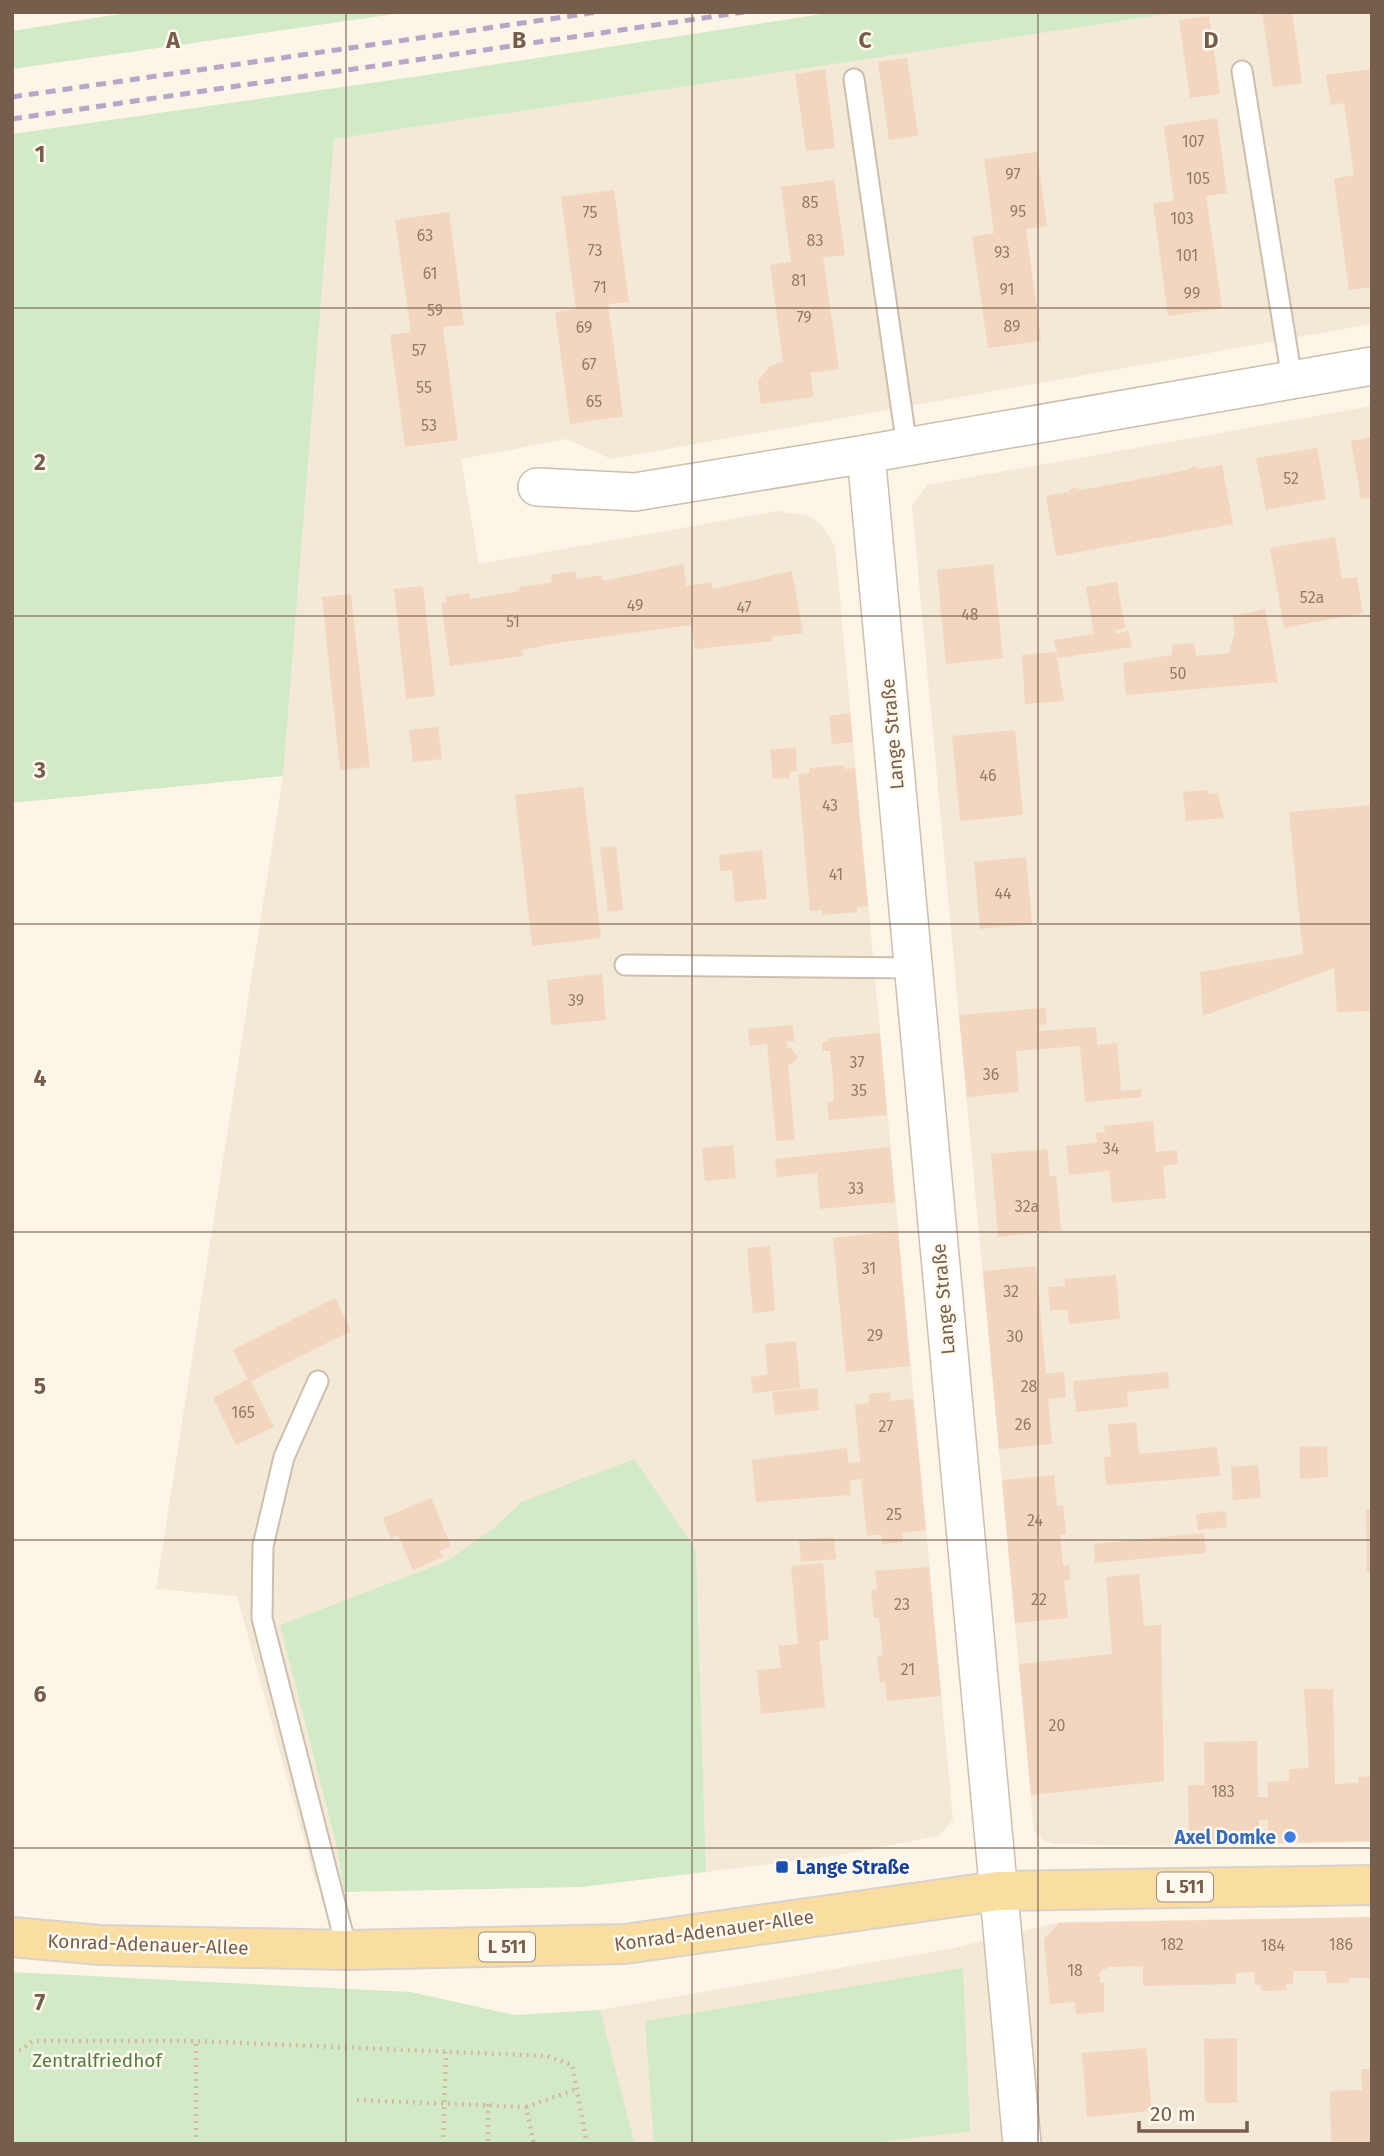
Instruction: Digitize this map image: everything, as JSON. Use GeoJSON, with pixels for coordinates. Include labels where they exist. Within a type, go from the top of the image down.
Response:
{"type":"FeatureCollection","features":[{"type":"Feature","properties":{"kind":"main road","name":"Konrad-Adenauer-Allee"},"geometry":{"type":"LineString","coordinates":[[12,1937],[100,1945],[347,1950],[625,1944],[998,1891],[1372,1885]]}},
{"type":"Feature","properties":{"kind":"street"},"geometry":{"type":"LineString","coordinates":[[537,487],[635,492],[1372,366]]}},
{"type":"Feature","properties":{"kind":"street","name":"Lange Straße"},"geometry":{"type":"LineString","coordinates":[[866,454],[1022,2144]]}},
{"type":"Feature","properties":{"kind":"lane"},"geometry":{"type":"LineString","coordinates":[[1242,71],[1292,379]]}},
{"type":"Feature","properties":{"kind":"lane"},"geometry":{"type":"LineString","coordinates":[[854,79],[908,447]]}},
{"type":"Feature","properties":{"kind":"lane"},"geometry":{"type":"LineString","coordinates":[[625,965],[913,968]]}},
{"type":"Feature","properties":{"kind":"lane"},"geometry":{"type":"LineString","coordinates":[[318,1381],[284,1457],[263,1546],[262,1618],[347,1950]]}},
{"type":"Feature","properties":{"kind":"path"},"geometry":{"type":"LineString","coordinates":[[12,2049],[21,2050],[33,2040],[196,2041],[547,2056],[572,2065],[587,2144]]}},
{"type":"Feature","properties":{"kind":"path"},"geometry":{"type":"LineString","coordinates":[[196,2041],[196,2144]]}},
{"type":"Feature","properties":{"kind":"path"},"geometry":{"type":"LineString","coordinates":[[443,2144],[446,2052]]}},
{"type":"Feature","properties":{"kind":"path"},"geometry":{"type":"LineString","coordinates":[[357,2100],[526,2106],[577,2089]]}},
{"type":"Feature","properties":{"kind":"path"},"geometry":{"type":"LineString","coordinates":[[488,2104],[488,2144]]}},
{"type":"Feature","properties":{"kind":"path"},"geometry":{"type":"LineString","coordinates":[[526,2106],[534,2144]]}},
{"type":"Feature","properties":{"kind":"shaded area"},"geometry":{"type":"Polygon","coordinates":[[[1181,12],[1372,12],[1372,324],[611,459],[567,439],[461,459],[479,564],[778,511],[809,516],[821,524],[835,546],[953,1820],[938,1836],[840,1855],[706,1872],[696,1550],[521,1502],[495,1527],[447,1561],[280,1625],[337,1847],[344,1892],[315,1880],[237,1596],[156,1589],[283,776],[334,139],[1181,12]]]}},
{"type":"Feature","properties":{"kind":"shaded area"},"geometry":{"type":"Polygon","coordinates":[[[1372,406],[1372,1842],[1185,1846],[1054,1844],[1044,1841],[1034,1831],[912,506],[927,485],[1372,406]]]}},
{"type":"Feature","properties":{"kind":"shaded area"},"geometry":{"type":"Polygon","coordinates":[[[1372,1917],[1372,2144],[635,2144],[600,2010],[954,1948],[1060,1922],[1372,1917]]]}},
{"type":"Feature","properties":{"kind":"green space"},"geometry":{"type":"Polygon","coordinates":[[[132,12],[409,12],[12,69],[12,31],[132,12]]]}},
{"type":"Feature","properties":{"kind":"green space"},"geometry":{"type":"Polygon","coordinates":[[[835,12],[1181,12],[334,139],[283,776],[12,803],[12,134],[420,76],[835,12]]]}},
{"type":"Feature","properties":{"kind":"green space"},"geometry":{"type":"Polygon","coordinates":[[[634,1459],[696,1550],[706,1872],[581,1887],[344,1892],[337,1847],[280,1625],[447,1561],[495,1527],[521,1502],[634,1459]]]}},
{"type":"Feature","properties":{"kind":"green space"},"geometry":{"type":"Polygon","coordinates":[[[963,1968],[970,2131],[866,2144],[654,2144],[645,2021],[963,1968]]]}},
{"type":"Feature","properties":{"kind":"green space","name":"Zentralfriedhof"},"geometry":{"type":"Polygon","coordinates":[[[12,1972],[411,1992],[514,2015],[600,2010],[635,2144],[12,2144],[12,1972]]]}},
{"type":"Feature","properties":{"kind":"building"},"geometry":{"type":"Polygon","coordinates":[[[1262,12],[1292,12],[1302,83],[1273,87],[1262,12]]]}},
{"type":"Feature","properties":{"kind":"building"},"geometry":{"type":"Polygon","coordinates":[[[1209,16],[1220,94],[1190,98],[1179,20],[1209,16]]]}},
{"type":"Feature","properties":{"kind":"building"},"geometry":{"type":"Polygon","coordinates":[[[907,58],[918,136],[889,140],[878,62],[907,58]]]}},
{"type":"Feature","properties":{"kind":"building"},"geometry":{"type":"Polygon","coordinates":[[[825,69],[835,148],[806,151],[795,74],[825,69]]]}},
{"type":"Feature","properties":{"kind":"building"},"geometry":{"type":"Polygon","coordinates":[[[1372,69],[1372,287],[1349,290],[1334,179],[1354,175],[1344,103],[1331,105],[1326,75],[1372,69]]]}},
{"type":"Feature","properties":{"kind":"building"},"geometry":{"type":"Polygon","coordinates":[[[1217,118],[1227,193],[1206,196],[1222,308],[1168,316],[1153,203],[1174,201],[1164,126],[1217,118]]]}},
{"type":"Feature","properties":{"kind":"building"},"geometry":{"type":"Polygon","coordinates":[[[1037,152],[1047,226],[1026,229],[1041,341],[988,348],[972,237],[994,233],[984,159],[1037,152]]]}},
{"type":"Feature","properties":{"kind":"building"},"geometry":{"type":"Polygon","coordinates":[[[834,180],[845,255],[823,257],[839,369],[810,373],[814,397],[761,404],[758,381],[770,366],[783,362],[770,265],[791,262],[781,187],[834,180]]]}},
{"type":"Feature","properties":{"kind":"building"},"geometry":{"type":"Polygon","coordinates":[[[614,190],[629,302],[608,304],[623,416],[570,424],[555,312],[576,309],[561,197],[614,190]]]}},
{"type":"Feature","properties":{"kind":"building"},"geometry":{"type":"Polygon","coordinates":[[[449,212],[464,325],[443,327],[458,440],[405,447],[390,335],[411,332],[395,220],[449,212]]]}},
{"type":"Feature","properties":{"kind":"building"},"geometry":{"type":"Polygon","coordinates":[[[1372,437],[1372,497],[1361,499],[1351,441],[1372,437]]]}},
{"type":"Feature","properties":{"kind":"building"},"geometry":{"type":"Polygon","coordinates":[[[1317,448],[1326,499],[1266,510],[1256,458],[1317,448]]]}},
{"type":"Feature","properties":{"kind":"building"},"geometry":{"type":"Polygon","coordinates":[[[1222,465],[1233,524],[1056,556],[1046,496],[1068,492],[1074,487],[1081,490],[1188,470],[1194,466],[1201,469],[1222,465]]]}},
{"type":"Feature","properties":{"kind":"building"},"geometry":{"type":"Polygon","coordinates":[[[1335,537],[1342,579],[1357,577],[1363,613],[1284,628],[1270,548],[1335,537]]]}},
{"type":"Feature","properties":{"kind":"building"},"geometry":{"type":"Polygon","coordinates":[[[684,564],[686,586],[711,582],[713,589],[792,571],[803,633],[772,637],[773,641],[695,649],[691,625],[557,643],[522,650],[523,656],[450,666],[441,603],[446,602],[445,597],[469,593],[470,599],[520,591],[519,587],[552,583],[551,575],[575,571],[577,579],[602,575],[603,581],[684,564]]]}},
{"type":"Feature","properties":{"kind":"building"},"geometry":{"type":"Polygon","coordinates":[[[993,564],[1003,658],[946,664],[937,570],[993,564]]]}},
{"type":"Feature","properties":{"kind":"building"},"geometry":{"type":"Polygon","coordinates":[[[1117,582],[1125,628],[1115,630],[1116,634],[1128,631],[1132,647],[1058,658],[1054,640],[1094,634],[1086,587],[1117,582]]]}},
{"type":"Feature","properties":{"kind":"building"},"geometry":{"type":"Polygon","coordinates":[[[423,586],[435,696],[406,699],[394,589],[423,586]]]}},
{"type":"Feature","properties":{"kind":"building"},"geometry":{"type":"Polygon","coordinates":[[[351,594],[370,767],[340,770],[322,597],[351,594]]]}},
{"type":"Feature","properties":{"kind":"building"},"geometry":{"type":"Polygon","coordinates":[[[1265,609],[1278,682],[1126,695],[1123,663],[1172,655],[1172,645],[1194,643],[1196,656],[1229,653],[1235,632],[1233,616],[1265,609]]]}},
{"type":"Feature","properties":{"kind":"building"},"geometry":{"type":"Polygon","coordinates":[[[1056,652],[1064,701],[1025,704],[1022,655],[1056,652]]]}},
{"type":"Feature","properties":{"kind":"building"},"geometry":{"type":"Polygon","coordinates":[[[850,713],[853,742],[832,744],[829,716],[850,713]]]}},
{"type":"Feature","properties":{"kind":"building"},"geometry":{"type":"Polygon","coordinates":[[[438,727],[442,759],[413,762],[409,730],[438,727]]]}},
{"type":"Feature","properties":{"kind":"building"},"geometry":{"type":"Polygon","coordinates":[[[1015,730],[1023,815],[960,821],[952,736],[1015,730]]]}},
{"type":"Feature","properties":{"kind":"building"},"geometry":{"type":"Polygon","coordinates":[[[796,747],[797,771],[790,772],[790,778],[773,779],[770,750],[796,747]]]}},
{"type":"Feature","properties":{"kind":"building"},"geometry":{"type":"Polygon","coordinates":[[[844,765],[844,769],[855,768],[868,906],[857,907],[857,912],[823,915],[822,910],[810,911],[798,774],[810,773],[809,768],[844,765]]]}},
{"type":"Feature","properties":{"kind":"building"},"geometry":{"type":"Polygon","coordinates":[[[583,787],[601,938],[532,946],[515,795],[583,787]]]}},
{"type":"Feature","properties":{"kind":"building"},"geometry":{"type":"Polygon","coordinates":[[[1208,790],[1208,794],[1218,793],[1224,818],[1186,821],[1183,792],[1208,790]]]}},
{"type":"Feature","properties":{"kind":"building"},"geometry":{"type":"Polygon","coordinates":[[[1372,805],[1372,1011],[1337,1012],[1334,968],[1203,1016],[1200,972],[1303,954],[1289,812],[1372,805]]]}},
{"type":"Feature","properties":{"kind":"building"},"geometry":{"type":"Polygon","coordinates":[[[616,846],[623,910],[608,912],[600,848],[616,846]]]}},
{"type":"Feature","properties":{"kind":"building"},"geometry":{"type":"Polygon","coordinates":[[[762,850],[767,899],[735,902],[732,870],[720,871],[719,855],[762,850]]]}},
{"type":"Feature","properties":{"kind":"building"},"geometry":{"type":"Polygon","coordinates":[[[1026,857],[1032,924],[980,929],[974,862],[1026,857]]]}},
{"type":"Feature","properties":{"kind":"building"},"geometry":{"type":"Polygon","coordinates":[[[602,974],[606,1020],[551,1025],[547,980],[602,974]]]}},
{"type":"Feature","properties":{"kind":"building"},"geometry":{"type":"Polygon","coordinates":[[[1045,1008],[1047,1024],[1039,1025],[1040,1031],[1096,1027],[1097,1045],[1117,1043],[1121,1091],[1141,1089],[1142,1097],[1085,1102],[1080,1046],[1016,1051],[1019,1092],[967,1097],[959,1015],[1045,1008]]]}},
{"type":"Feature","properties":{"kind":"building"},"geometry":{"type":"Polygon","coordinates":[[[792,1025],[795,1041],[786,1042],[788,1049],[790,1047],[798,1058],[788,1066],[795,1140],[776,1141],[767,1044],[750,1046],[748,1029],[792,1025]]]}},
{"type":"Feature","properties":{"kind":"building"},"geometry":{"type":"Polygon","coordinates":[[[880,1033],[887,1115],[829,1120],[827,1102],[834,1101],[833,1079],[830,1051],[823,1051],[822,1043],[829,1041],[829,1038],[880,1033]]]}},
{"type":"Feature","properties":{"kind":"building"},"geometry":{"type":"Polygon","coordinates":[[[1153,1121],[1156,1152],[1177,1150],[1178,1164],[1163,1166],[1166,1198],[1112,1203],[1109,1171],[1069,1175],[1066,1146],[1097,1143],[1096,1133],[1105,1132],[1104,1126],[1153,1121]]]}},
{"type":"Feature","properties":{"kind":"building"},"geometry":{"type":"Polygon","coordinates":[[[733,1145],[736,1178],[705,1181],[702,1148],[733,1145]]]}},
{"type":"Feature","properties":{"kind":"building"},"geometry":{"type":"Polygon","coordinates":[[[890,1147],[895,1202],[820,1209],[817,1173],[777,1177],[775,1159],[890,1147]]]}},
{"type":"Feature","properties":{"kind":"building"},"geometry":{"type":"Polygon","coordinates":[[[1047,1149],[1050,1176],[1056,1176],[1061,1230],[998,1237],[991,1154],[1047,1149]]]}},
{"type":"Feature","properties":{"kind":"building"},"geometry":{"type":"Polygon","coordinates":[[[898,1231],[910,1366],[846,1372],[833,1238],[898,1231]]]}},
{"type":"Feature","properties":{"kind":"building"},"geometry":{"type":"Polygon","coordinates":[[[770,1246],[775,1311],[753,1313],[747,1248],[770,1246]]]}},
{"type":"Feature","properties":{"kind":"building"},"geometry":{"type":"Polygon","coordinates":[[[1036,1266],[1046,1374],[1064,1372],[1066,1397],[1048,1399],[1052,1444],[999,1449],[983,1271],[1036,1266]]]}},
{"type":"Feature","properties":{"kind":"building"},"geometry":{"type":"Polygon","coordinates":[[[1116,1275],[1120,1319],[1069,1324],[1067,1309],[1050,1311],[1048,1287],[1065,1286],[1065,1279],[1116,1275]]]}},
{"type":"Feature","properties":{"kind":"building"},"geometry":{"type":"Polygon","coordinates":[[[335,1298],[351,1331],[251,1381],[274,1427],[236,1445],[213,1398],[248,1379],[233,1350],[335,1298]]]}},
{"type":"Feature","properties":{"kind":"building"},"geometry":{"type":"Polygon","coordinates":[[[796,1341],[800,1388],[753,1393],[751,1377],[768,1375],[765,1344],[796,1341]]]}},
{"type":"Feature","properties":{"kind":"building"},"geometry":{"type":"Polygon","coordinates":[[[1168,1372],[1169,1388],[1127,1392],[1128,1407],[1076,1412],[1073,1381],[1168,1372]]]}},
{"type":"Feature","properties":{"kind":"building"},"geometry":{"type":"Polygon","coordinates":[[[817,1388],[819,1410],[775,1415],[772,1392],[817,1388]]]}},
{"type":"Feature","properties":{"kind":"building"},"geometry":{"type":"Polygon","coordinates":[[[890,1392],[891,1401],[913,1399],[926,1530],[902,1533],[903,1542],[882,1544],[881,1534],[867,1536],[861,1479],[850,1480],[851,1495],[756,1502],[752,1460],[847,1448],[848,1463],[860,1462],[855,1405],[869,1403],[869,1394],[890,1392]]]}},
{"type":"Feature","properties":{"kind":"building"},"geometry":{"type":"Polygon","coordinates":[[[1136,1422],[1139,1454],[1217,1447],[1220,1476],[1106,1485],[1104,1457],[1111,1457],[1108,1425],[1136,1422]]]}},
{"type":"Feature","properties":{"kind":"building"},"geometry":{"type":"Polygon","coordinates":[[[1327,1446],[1328,1477],[1300,1479],[1299,1447],[1327,1446]]]}},
{"type":"Feature","properties":{"kind":"building"},"geometry":{"type":"Polygon","coordinates":[[[1258,1465],[1261,1498],[1233,1500],[1231,1467],[1258,1465]]]}},
{"type":"Feature","properties":{"kind":"building"},"geometry":{"type":"Polygon","coordinates":[[[1054,1475],[1057,1506],[1063,1506],[1066,1534],[1060,1535],[1063,1565],[1069,1565],[1070,1580],[1064,1580],[1068,1618],[1015,1623],[1002,1480],[1054,1475]]]}},
{"type":"Feature","properties":{"kind":"building"},"geometry":{"type":"Polygon","coordinates":[[[431,1498],[451,1546],[440,1551],[443,1557],[413,1570],[398,1535],[391,1539],[383,1518],[431,1498]]]}},
{"type":"Feature","properties":{"kind":"building"},"geometry":{"type":"Polygon","coordinates":[[[1366,1510],[1372,1510],[1372,1572],[1367,1572],[1366,1510]]]}},
{"type":"Feature","properties":{"kind":"building"},"geometry":{"type":"Polygon","coordinates":[[[1226,1511],[1227,1527],[1198,1530],[1196,1514],[1226,1511]]]}},
{"type":"Feature","properties":{"kind":"building"},"geometry":{"type":"Polygon","coordinates":[[[1204,1533],[1206,1553],[1095,1563],[1094,1544],[1204,1533]]]}},
{"type":"Feature","properties":{"kind":"building"},"geometry":{"type":"Polygon","coordinates":[[[834,1537],[836,1559],[801,1562],[799,1540],[834,1537]]]}},
{"type":"Feature","properties":{"kind":"building"},"geometry":{"type":"Polygon","coordinates":[[[823,1563],[829,1640],[819,1641],[825,1707],[761,1714],[757,1670],[781,1668],[778,1646],[798,1644],[791,1566],[823,1563]]]}},
{"type":"Feature","properties":{"kind":"building"},"geometry":{"type":"Polygon","coordinates":[[[929,1567],[941,1696],[887,1701],[885,1682],[880,1683],[877,1656],[883,1655],[879,1618],[874,1618],[871,1590],[877,1589],[875,1571],[929,1567]]]}},
{"type":"Feature","properties":{"kind":"building"},"geometry":{"type":"Polygon","coordinates":[[[1139,1574],[1144,1626],[1161,1625],[1164,1781],[1031,1795],[1019,1664],[1112,1654],[1106,1577],[1139,1574]]]}},
{"type":"Feature","properties":{"kind":"building"},"geometry":{"type":"Polygon","coordinates":[[[1304,1689],[1333,1689],[1335,1784],[1358,1783],[1358,1777],[1372,1776],[1372,1841],[1268,1843],[1268,1820],[1259,1820],[1259,1843],[1189,1845],[1188,1785],[1205,1785],[1204,1742],[1257,1741],[1258,1797],[1268,1797],[1267,1782],[1289,1781],[1289,1769],[1309,1768],[1304,1689]]]}},
{"type":"Feature","properties":{"kind":"building"},"geometry":{"type":"Polygon","coordinates":[[[1372,1917],[1371,1978],[1349,1978],[1349,1983],[1327,1983],[1326,1971],[1293,1971],[1293,1984],[1286,1984],[1287,1990],[1262,1991],[1261,1985],[1255,1985],[1254,1972],[1236,1973],[1236,1984],[1143,1986],[1143,1966],[1109,1967],[1099,1973],[1100,1983],[1104,1983],[1104,2012],[1076,2014],[1075,2002],[1050,2004],[1044,1939],[1059,1923],[1372,1917]]]}},
{"type":"Feature","properties":{"kind":"building"},"geometry":{"type":"Polygon","coordinates":[[[1237,2038],[1237,2103],[1205,2103],[1204,2039],[1237,2038]]]}},
{"type":"Feature","properties":{"kind":"building"},"geometry":{"type":"Polygon","coordinates":[[[1146,2048],[1152,2111],[1087,2117],[1082,2053],[1146,2048]]]}},
{"type":"Feature","properties":{"kind":"building"},"geometry":{"type":"Polygon","coordinates":[[[1361,2069],[1372,2069],[1372,2144],[1331,2144],[1330,2091],[1362,2090],[1361,2069]]]}},
{"type":"Feature","properties":{"kind":"railway"},"geometry":{"type":"LineString","coordinates":[[12,97],[598,12]]}},
{"type":"Feature","properties":{"kind":"railway"},"geometry":{"type":"LineString","coordinates":[[12,119],[744,12]]}},
{"type":"Feature","properties":{"kind":"place","name":"Axel Domke"},"geometry":{"type":"Point","coordinates":[1290,1837]}},
{"type":"Feature","properties":{"kind":"place","name":"Lange Straße"},"geometry":{"type":"Point","coordinates":[782,1867]}}]}
